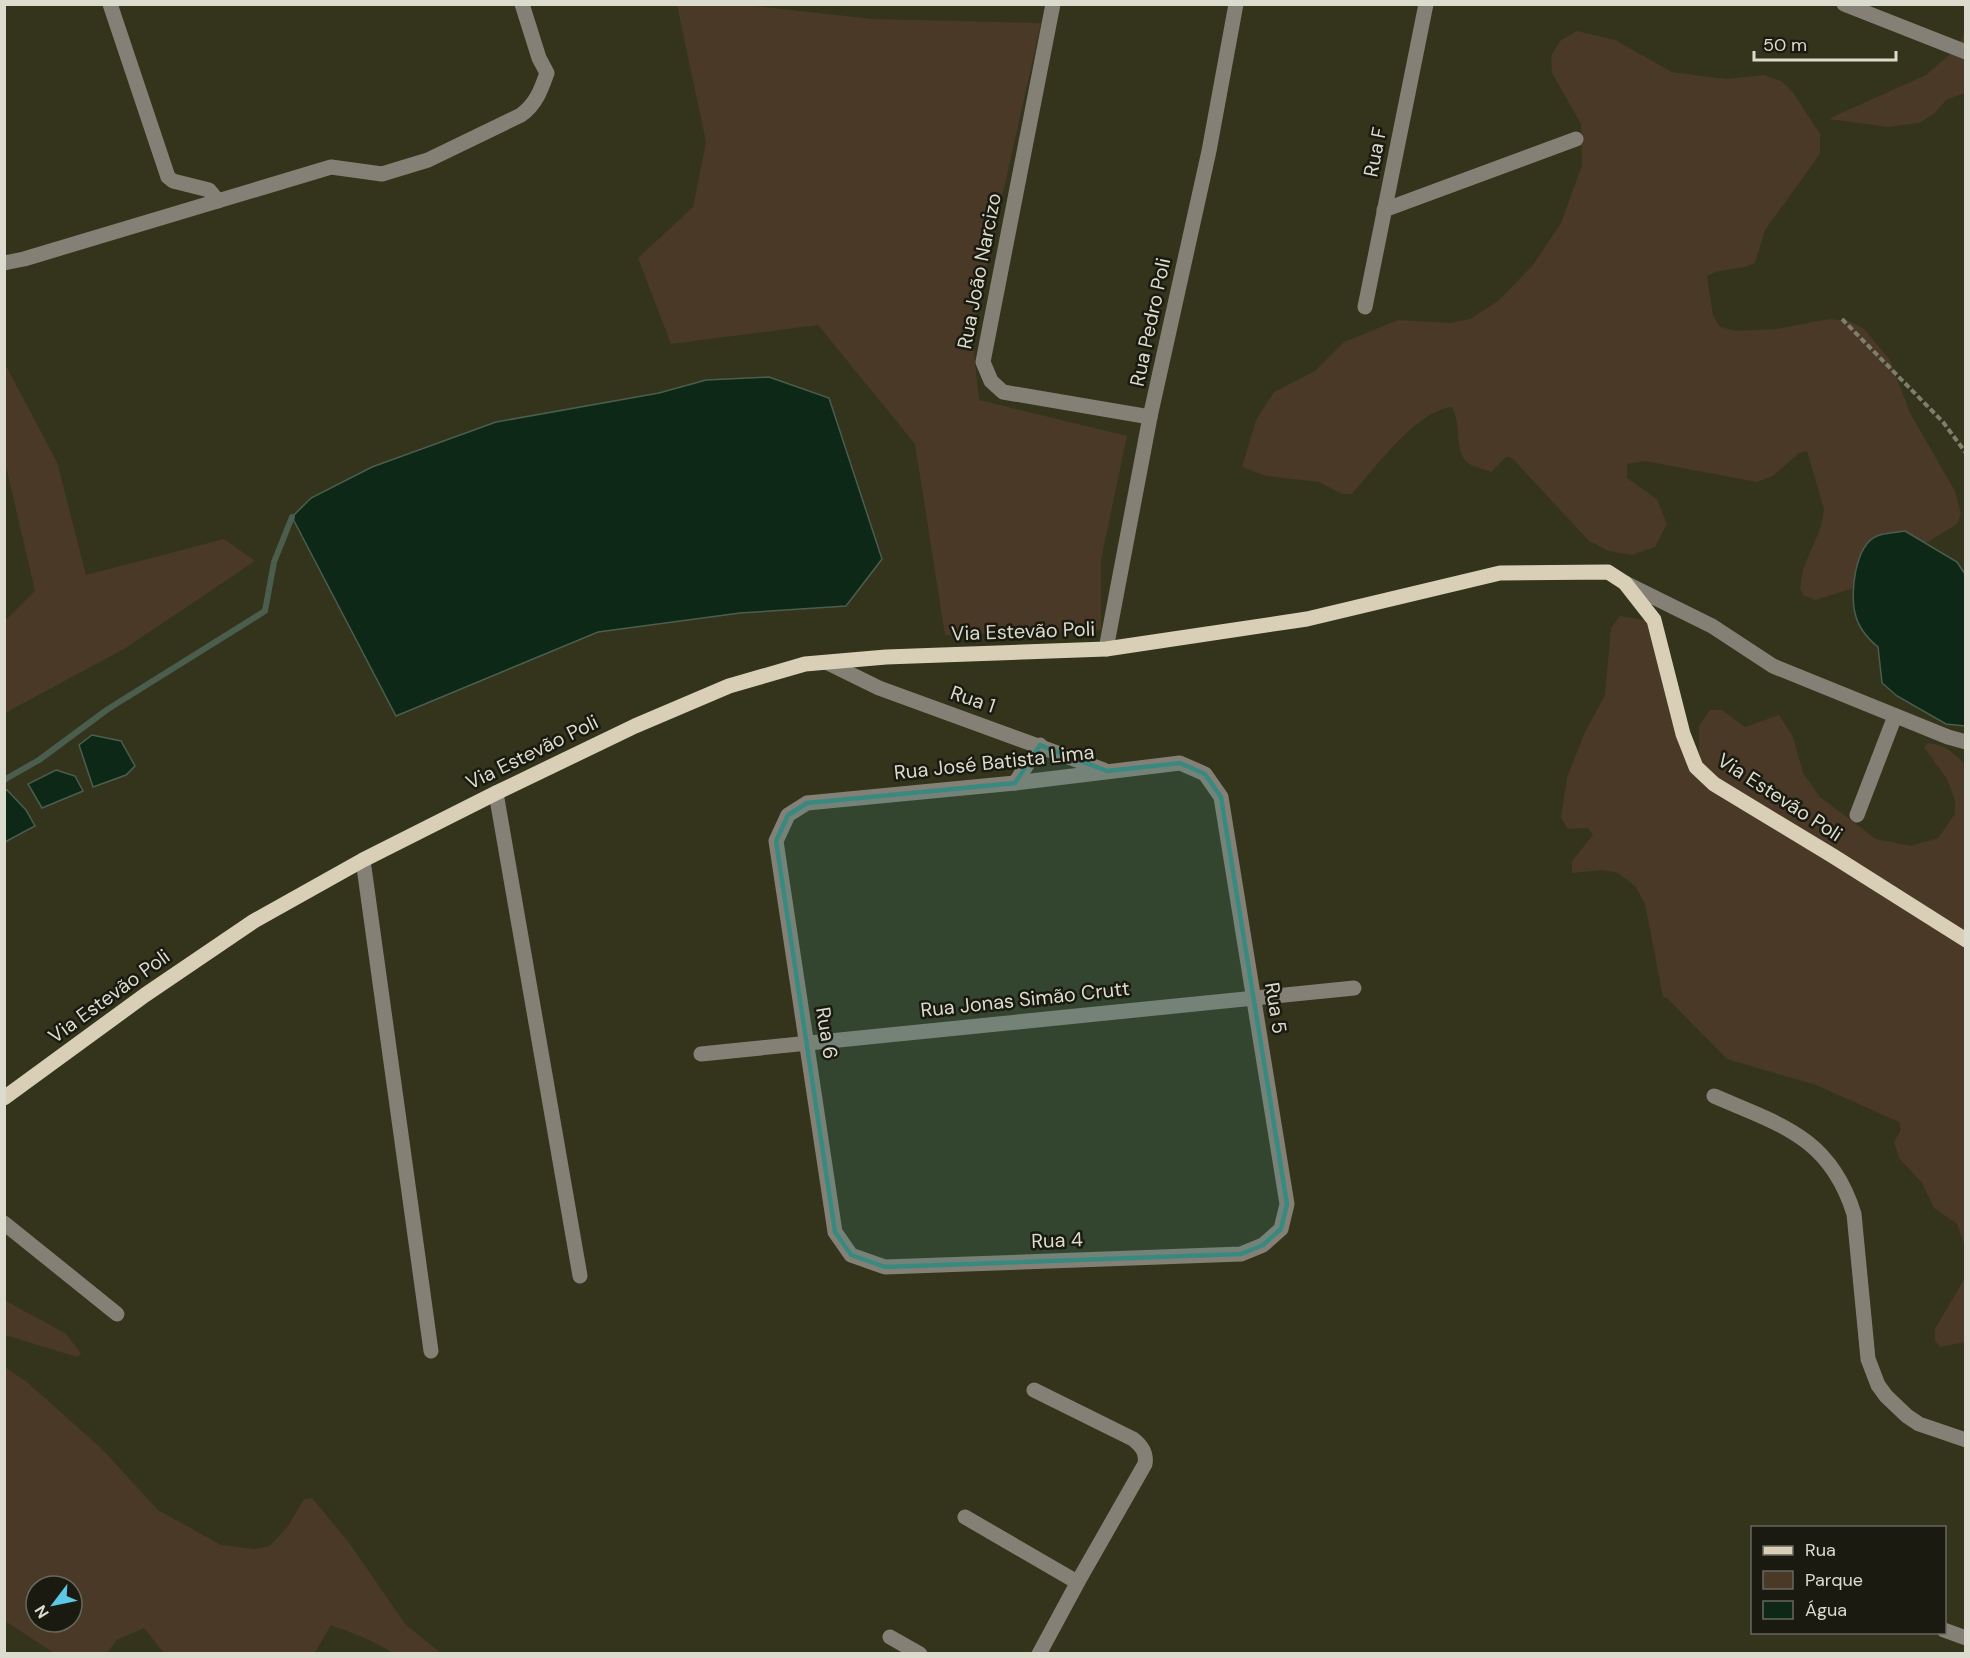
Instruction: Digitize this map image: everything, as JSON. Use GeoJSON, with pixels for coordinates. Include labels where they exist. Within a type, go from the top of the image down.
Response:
{"type":"FeatureCollection","features":[{"type":"Feature","properties":{"kind":"main road","name":"Via Estevão Poli"},"geometry":{"type":"LineString","coordinates":[[4,1098],[145,995],[254,921],[363,860],[496,793],[635,726],[729,686],[805,664],[886,657],[1106,649],[1307,619],[1500,573],[1608,572],[1626,583],[1654,620],[1683,734],[1696,767],[1714,784],[1965,940]]}},
{"type":"Feature","properties":{"kind":"street"},"geometry":{"type":"LineString","coordinates":[[110,4],[168,177],[173,181],[209,190],[218,201]]}},
{"type":"Feature","properties":{"kind":"street"},"geometry":{"type":"LineString","coordinates":[[4,263],[332,167],[382,174],[428,160],[521,115],[532,107],[542,90],[547,72],[522,4]]}},
{"type":"Feature","properties":{"kind":"street","name":"Rua João Narcizo"},"geometry":{"type":"LineString","coordinates":[[1053,4],[983,362],[991,381],[1003,392],[1150,417]]}},
{"type":"Feature","properties":{"kind":"street","name":"Rua Pedro Poli"},"geometry":{"type":"LineString","coordinates":[[1106,649],[1150,417],[1209,151],[1236,4]]}},
{"type":"Feature","properties":{"kind":"street","name":"Rua F"},"geometry":{"type":"LineString","coordinates":[[1365,307],[1426,4]]}},
{"type":"Feature","properties":{"kind":"street"},"geometry":{"type":"LineString","coordinates":[[1844,4],[1965,52]]}},
{"type":"Feature","properties":{"kind":"street"},"geometry":{"type":"LineString","coordinates":[[1384,210],[1576,139]]}},
{"type":"Feature","properties":{"kind":"street"},"geometry":{"type":"LineString","coordinates":[[1626,583],[1712,626],[1773,666],[1965,742]]}},
{"type":"Feature","properties":{"kind":"street","name":"Rua 1"},"geometry":{"type":"LineString","coordinates":[[828,663],[879,688],[1107,771]]}},
{"type":"Feature","properties":{"kind":"street"},"geometry":{"type":"LineString","coordinates":[[1857,815],[1895,716]]}},
{"type":"Feature","properties":{"kind":"street"},"geometry":{"type":"LineString","coordinates":[[1015,783],[1040,745]]}},
{"type":"Feature","properties":{"kind":"street","name":"Rua José Batista Lima"},"geometry":{"type":"LineString","coordinates":[[788,815],[807,803],[1015,783],[1180,763],[1205,774]]}},
{"type":"Feature","properties":{"kind":"street","name":"Rua 5"},"geometry":{"type":"LineString","coordinates":[[1205,774],[1221,797],[1287,1204],[1281,1229],[1263,1245]]}},
{"type":"Feature","properties":{"kind":"street"},"geometry":{"type":"LineString","coordinates":[[496,793],[580,1276]]}},
{"type":"Feature","properties":{"kind":"street","name":"Rua 6"},"geometry":{"type":"LineString","coordinates":[[788,815],[776,841],[836,1232],[851,1254]]}},
{"type":"Feature","properties":{"kind":"street"},"geometry":{"type":"LineString","coordinates":[[363,860],[431,1351]]}},
{"type":"Feature","properties":{"kind":"street","name":"Rua Jonas Simão Crutt"},"geometry":{"type":"LineString","coordinates":[[701,1054],[1354,988]]}},
{"type":"Feature","properties":{"kind":"street"},"geometry":{"type":"LineString","coordinates":[[1714,1096],[1788,1128],[1814,1146],[1835,1171],[1849,1198],[1854,1214],[1868,1359],[1878,1385],[1891,1402],[1919,1424],[1965,1440]]}},
{"type":"Feature","properties":{"kind":"street"},"geometry":{"type":"LineString","coordinates":[[4,1223],[117,1314]]}},
{"type":"Feature","properties":{"kind":"street","name":"Rua 4"},"geometry":{"type":"LineString","coordinates":[[851,1254],[885,1267],[1241,1254],[1263,1245]]}},
{"type":"Feature","properties":{"kind":"street"},"geometry":{"type":"LineString","coordinates":[[1034,1390],[1133,1439],[1139,1444],[1146,1458],[1145,1464],[1039,1653]]}},
{"type":"Feature","properties":{"kind":"street"},"geometry":{"type":"LineString","coordinates":[[965,1517],[1077,1582]]}},
{"type":"Feature","properties":{"kind":"street"},"geometry":{"type":"LineString","coordinates":[[1946,1631],[1965,1638]]}},
{"type":"Feature","properties":{"kind":"street"},"geometry":{"type":"LineString","coordinates":[[890,1637],[920,1653]]}},
{"type":"Feature","properties":{"kind":"path"},"geometry":{"type":"LineString","coordinates":[[1842,319],[1943,422],[1965,453]]}},
{"type":"Feature","properties":{"kind":"highlighted area"},"geometry":{"type":"Polygon","coordinates":[[[1040,745],[1107,771],[1180,763],[1205,774],[1221,797],[1287,1204],[1281,1229],[1263,1245],[1241,1254],[885,1267],[851,1255],[835,1232],[776,841],[788,815],[807,803],[1015,783],[1040,745]]]}},
{"type":"Feature","properties":{"kind":"green space"},"geometry":{"type":"Polygon","coordinates":[[[677,5],[747,5],[873,19],[1041,23],[972,332],[979,400],[1127,436],[1101,560],[1101,630],[945,635],[915,444],[818,325],[671,344],[638,258],[693,207],[706,142],[677,5]]]}},
{"type":"Feature","properties":{"kind":"green space"},"geometry":{"type":"Polygon","coordinates":[[[1577,31],[1615,40],[1672,72],[1726,79],[1764,75],[1781,81],[1792,91],[1820,134],[1820,154],[1765,230],[1755,263],[1707,276],[1713,315],[1719,326],[1734,331],[1777,329],[1829,319],[1849,321],[1864,329],[1890,360],[1910,413],[1955,491],[1961,513],[1957,524],[1851,589],[1815,600],[1804,596],[1800,589],[1803,569],[1821,527],[1824,509],[1807,451],[1799,453],[1773,476],[1757,482],[1645,461],[1627,464],[1627,478],[1657,499],[1667,524],[1655,547],[1631,555],[1609,551],[1589,541],[1512,458],[1506,457],[1491,472],[1468,463],[1459,446],[1457,422],[1452,407],[1438,411],[1411,429],[1352,494],[1342,494],[1319,482],[1266,476],[1242,467],[1256,420],[1274,392],[1315,371],[1344,342],[1398,320],[1450,323],[1470,319],[1498,301],[1533,265],[1561,223],[1582,165],[1581,124],[1552,73],[1551,56],[1560,41],[1577,31]]]}},
{"type":"Feature","properties":{"kind":"green space"},"geometry":{"type":"Polygon","coordinates":[[[1965,32],[1965,93],[1946,100],[1935,113],[1919,123],[1888,127],[1828,119],[1926,75],[1957,48],[1965,32]]]}},
{"type":"Feature","properties":{"kind":"green space"},"geometry":{"type":"Polygon","coordinates":[[[5,364],[57,462],[86,575],[224,539],[255,561],[124,649],[5,713],[5,621],[35,591],[5,462],[5,364]]]}},
{"type":"Feature","properties":{"kind":"green space"},"geometry":{"type":"Polygon","coordinates":[[[1620,616],[1645,620],[1662,640],[1678,733],[1699,760],[1699,726],[1710,710],[1722,710],[1745,727],[1779,715],[1793,737],[1803,773],[1820,797],[1876,839],[1911,846],[1938,838],[1955,814],[1955,800],[1947,779],[1924,747],[1928,743],[1949,750],[1966,766],[1965,1246],[1957,1224],[1934,1208],[1922,1183],[1899,1158],[1894,1142],[1901,1130],[1899,1122],[1816,1085],[1727,1059],[1667,998],[1663,997],[1645,904],[1635,886],[1618,873],[1603,870],[1572,873],[1572,861],[1593,835],[1588,828],[1568,829],[1561,818],[1567,778],[1584,734],[1605,695],[1611,628],[1620,616]]]}},
{"type":"Feature","properties":{"kind":"green space"},"geometry":{"type":"Polygon","coordinates":[[[1965,1278],[1965,1342],[1941,1347],[1935,1341],[1935,1329],[1965,1278]]]}},
{"type":"Feature","properties":{"kind":"green space"},"geometry":{"type":"Polygon","coordinates":[[[4,1300],[65,1333],[81,1353],[77,1357],[5,1335],[4,1300]]]}},
{"type":"Feature","properties":{"kind":"green space"},"geometry":{"type":"Polygon","coordinates":[[[5,1367],[28,1383],[102,1449],[158,1510],[221,1545],[255,1549],[270,1546],[288,1526],[304,1499],[312,1498],[347,1540],[406,1625],[441,1653],[394,1653],[365,1638],[331,1625],[314,1654],[164,1653],[144,1628],[117,1640],[107,1653],[54,1653],[25,1634],[84,1634],[84,1574],[24,1574],[24,1633],[5,1621],[5,1367]]]}},
{"type":"Feature","properties":{"kind":"water"},"geometry":{"type":"Polygon","coordinates":[[[769,377],[829,398],[882,559],[846,606],[740,613],[598,632],[396,716],[292,517],[311,498],[372,467],[496,422],[659,393],[706,380],[769,377]]]}},
{"type":"Feature","properties":{"kind":"water"},"geometry":{"type":"Polygon","coordinates":[[[1905,531],[1957,562],[1965,574],[1965,726],[1946,724],[1897,696],[1882,683],[1878,647],[1870,640],[1856,618],[1854,582],[1859,559],[1864,549],[1877,536],[1905,531]]]}},
{"type":"Feature","properties":{"kind":"water"},"geometry":{"type":"Polygon","coordinates":[[[92,735],[121,741],[135,766],[126,775],[93,787],[79,745],[92,735]]]}},
{"type":"Feature","properties":{"kind":"water"},"geometry":{"type":"Polygon","coordinates":[[[56,770],[75,776],[83,791],[42,808],[28,784],[56,770]]]}},
{"type":"Feature","properties":{"kind":"water"},"geometry":{"type":"Polygon","coordinates":[[[7,790],[26,810],[35,826],[5,842],[4,792],[7,790]]]}},
{"type":"Feature","properties":{"kind":"waterway"},"geometry":{"type":"LineString","coordinates":[[4,780],[39,760],[108,709],[265,611],[274,562],[292,517]]}}]}
